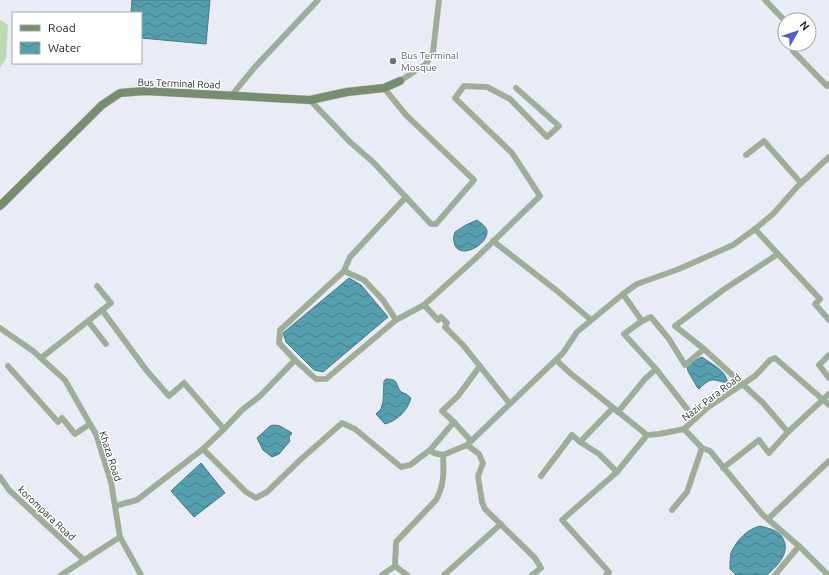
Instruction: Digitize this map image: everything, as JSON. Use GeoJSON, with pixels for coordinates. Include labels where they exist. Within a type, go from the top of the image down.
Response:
{"type":"FeatureCollection","features":[{"type":"Feature","properties":{"kind":"main road","name":"Bus Terminal Road"},"geometry":{"type":"LineString","coordinates":[[0,206],[102,105],[120,93],[145,91],[310,100],[347,92],[384,88],[400,82]]}},
{"type":"Feature","properties":{"kind":"street"},"geometry":{"type":"LineString","coordinates":[[232,95],[254,68],[318,0]]}},
{"type":"Feature","properties":{"kind":"street"},"geometry":{"type":"LineString","coordinates":[[400,82],[426,64],[433,52],[439,0]]}},
{"type":"Feature","properties":{"kind":"street"},"geometry":{"type":"LineString","coordinates":[[765,0],[777,13]]}},
{"type":"Feature","properties":{"kind":"street"},"geometry":{"type":"LineString","coordinates":[[794,52],[827,86],[829,84]]}},
{"type":"Feature","properties":{"kind":"street"},"geometry":{"type":"LineString","coordinates":[[406,197],[350,257],[344,271],[280,330],[279,343],[316,379],[326,379],[396,320],[424,305],[540,196],[512,153],[454,98],[464,86],[487,86],[510,99],[547,137],[558,126],[516,88]]}},
{"type":"Feature","properties":{"kind":"street"},"geometry":{"type":"LineString","coordinates":[[310,100],[373,162],[431,224],[436,224],[474,180],[406,115],[384,88]]}},
{"type":"Feature","properties":{"kind":"street"},"geometry":{"type":"LineString","coordinates":[[746,155],[764,141],[801,183]]}},
{"type":"Feature","properties":{"kind":"street"},"geometry":{"type":"LineString","coordinates":[[430,450],[443,455],[469,443],[563,353],[577,332],[623,294],[637,284],[680,269],[733,245],[773,214],[801,183],[829,157]]}},
{"type":"Feature","properties":{"kind":"street"},"geometry":{"type":"LineString","coordinates":[[755,229],[820,299],[815,304],[829,320]]}},
{"type":"Feature","properties":{"kind":"street"},"geometry":{"type":"LineString","coordinates":[[493,241],[556,290],[591,320]]}},
{"type":"Feature","properties":{"kind":"street"},"geometry":{"type":"LineString","coordinates":[[778,254],[723,290],[675,326],[704,349],[763,403],[788,432]]}},
{"type":"Feature","properties":{"kind":"street"},"geometry":{"type":"LineString","coordinates":[[344,271],[364,280],[383,300],[396,320]]}},
{"type":"Feature","properties":{"kind":"street"},"geometry":{"type":"LineString","coordinates":[[41,358],[111,302],[97,286]]}},
{"type":"Feature","properties":{"kind":"street"},"geometry":{"type":"LineString","coordinates":[[623,294],[642,321]]}},
{"type":"Feature","properties":{"kind":"street"},"geometry":{"type":"LineString","coordinates":[[424,305],[438,320],[441,317],[447,323],[446,327],[463,345],[510,404]]}},
{"type":"Feature","properties":{"kind":"street"},"geometry":{"type":"LineString","coordinates":[[102,310],[147,371],[169,396],[184,383],[224,429]]}},
{"type":"Feature","properties":{"kind":"street"},"geometry":{"type":"LineString","coordinates":[[695,419],[656,369],[624,334],[642,321],[651,317],[669,338],[685,365],[704,349]]}},
{"type":"Feature","properties":{"kind":"street"},"geometry":{"type":"LineString","coordinates":[[88,321],[106,344]]}},
{"type":"Feature","properties":{"kind":"street","name":"Khaza Road"},"geometry":{"type":"LineString","coordinates":[[0,328],[33,351],[65,380],[96,434],[111,482],[120,537],[140,573]]}},
{"type":"Feature","properties":{"kind":"street"},"geometry":{"type":"LineString","coordinates":[[829,355],[819,365],[829,378]]}},
{"type":"Feature","properties":{"kind":"street","name":"Nazir Para Road"},"geometry":{"type":"LineString","coordinates":[[647,435],[684,429],[707,408],[755,376],[770,360],[775,358],[829,405]]}},
{"type":"Feature","properties":{"kind":"street"},"geometry":{"type":"LineString","coordinates":[[115,506],[137,500],[203,449],[242,410],[260,396],[295,360]]}},
{"type":"Feature","properties":{"kind":"street"},"geometry":{"type":"LineString","coordinates":[[556,360],[647,435],[617,472],[562,520],[609,572],[606,575]]}},
{"type":"Feature","properties":{"kind":"street"},"geometry":{"type":"LineString","coordinates":[[8,366],[58,422],[62,418],[75,434],[90,424]]}},
{"type":"Feature","properties":{"kind":"street"},"geometry":{"type":"LineString","coordinates":[[480,366],[458,396],[442,411],[454,422],[479,454],[483,463],[478,476],[482,502],[485,508],[535,558],[541,568],[532,575]]}},
{"type":"Feature","properties":{"kind":"street"},"geometry":{"type":"LineString","coordinates":[[580,442],[656,369]]}},
{"type":"Feature","properties":{"kind":"street"},"geometry":{"type":"LineString","coordinates":[[723,468],[759,440],[769,454],[788,432],[829,394]]}},
{"type":"Feature","properties":{"kind":"street"},"geometry":{"type":"LineString","coordinates":[[203,449],[246,492],[256,498],[267,492],[342,423],[355,429],[401,467],[410,465],[430,450],[454,422]]}},
{"type":"Feature","properties":{"kind":"street"},"geometry":{"type":"LineString","coordinates":[[684,429],[702,448],[710,451],[762,514],[769,518],[828,575]]}},
{"type":"Feature","properties":{"kind":"street"},"geometry":{"type":"LineString","coordinates":[[540,476],[572,435],[599,454],[617,472]]}},
{"type":"Feature","properties":{"kind":"street"},"geometry":{"type":"LineString","coordinates":[[672,510],[687,492],[702,448]]}},
{"type":"Feature","properties":{"kind":"street"},"geometry":{"type":"LineString","coordinates":[[395,566],[396,542],[432,505],[440,493],[444,480],[443,455]]}},
{"type":"Feature","properties":{"kind":"street"},"geometry":{"type":"LineString","coordinates":[[769,518],[829,461]]}},
{"type":"Feature","properties":{"kind":"street","name":"korompara Road"},"geometry":{"type":"LineString","coordinates":[[0,477],[9,490],[84,560]]}},
{"type":"Feature","properties":{"kind":"street"},"geometry":{"type":"LineString","coordinates":[[444,575],[501,524]]}},
{"type":"Feature","properties":{"kind":"street"},"geometry":{"type":"LineString","coordinates":[[61,575],[120,537]]}},
{"type":"Feature","properties":{"kind":"street"},"geometry":{"type":"LineString","coordinates":[[774,575],[799,546]]}},
{"type":"Feature","properties":{"kind":"street"},"geometry":{"type":"LineString","coordinates":[[382,575],[395,566]]}},
{"type":"Feature","properties":{"kind":"street"},"geometry":{"type":"LineString","coordinates":[[395,566],[407,575]]}},
{"type":"Feature","properties":{"kind":"street"},"geometry":{"type":"LineString","coordinates":[[133,575],[140,573]]}},
{"type":"Feature","properties":{"kind":"green space"},"geometry":{"type":"Polygon","coordinates":[[[1,20],[8,25],[6,58],[0,68],[0,22],[1,20]]]}},
{"type":"Feature","properties":{"kind":"water"},"geometry":{"type":"Polygon","coordinates":[[[132,0],[210,0],[206,44],[142,38],[142,12],[131,12],[132,0]]]}},
{"type":"Feature","properties":{"kind":"water"},"geometry":{"type":"Polygon","coordinates":[[[477,220],[486,228],[486,237],[472,249],[466,251],[456,248],[454,242],[455,232],[477,220]]]}},
{"type":"Feature","properties":{"kind":"water"},"geometry":{"type":"Polygon","coordinates":[[[349,278],[361,285],[388,317],[323,372],[314,370],[286,342],[283,333],[349,278]]]}},
{"type":"Feature","properties":{"kind":"water"},"geometry":{"type":"Polygon","coordinates":[[[702,357],[724,374],[728,383],[712,380],[707,382],[699,389],[697,387],[688,371],[687,366],[702,357]]]}},
{"type":"Feature","properties":{"kind":"water"},"geometry":{"type":"Polygon","coordinates":[[[386,379],[395,381],[401,392],[411,398],[405,411],[398,418],[385,424],[376,414],[381,409],[383,402],[384,381],[386,379]]]}},
{"type":"Feature","properties":{"kind":"water"},"geometry":{"type":"Polygon","coordinates":[[[270,426],[280,426],[292,433],[289,437],[290,441],[279,454],[272,457],[263,450],[257,438],[270,426]]]}},
{"type":"Feature","properties":{"kind":"water"},"geometry":{"type":"Polygon","coordinates":[[[201,463],[225,493],[194,517],[171,491],[201,463]]]}},
{"type":"Feature","properties":{"kind":"water"},"geometry":{"type":"Polygon","coordinates":[[[760,526],[775,531],[782,537],[785,543],[785,548],[782,558],[767,575],[736,575],[730,569],[731,553],[739,540],[746,533],[760,526]]]}},
{"type":"Feature","properties":{"kind":"place","name":"Bus Terminal Mosque"},"geometry":{"type":"Point","coordinates":[393,61]}}]}
